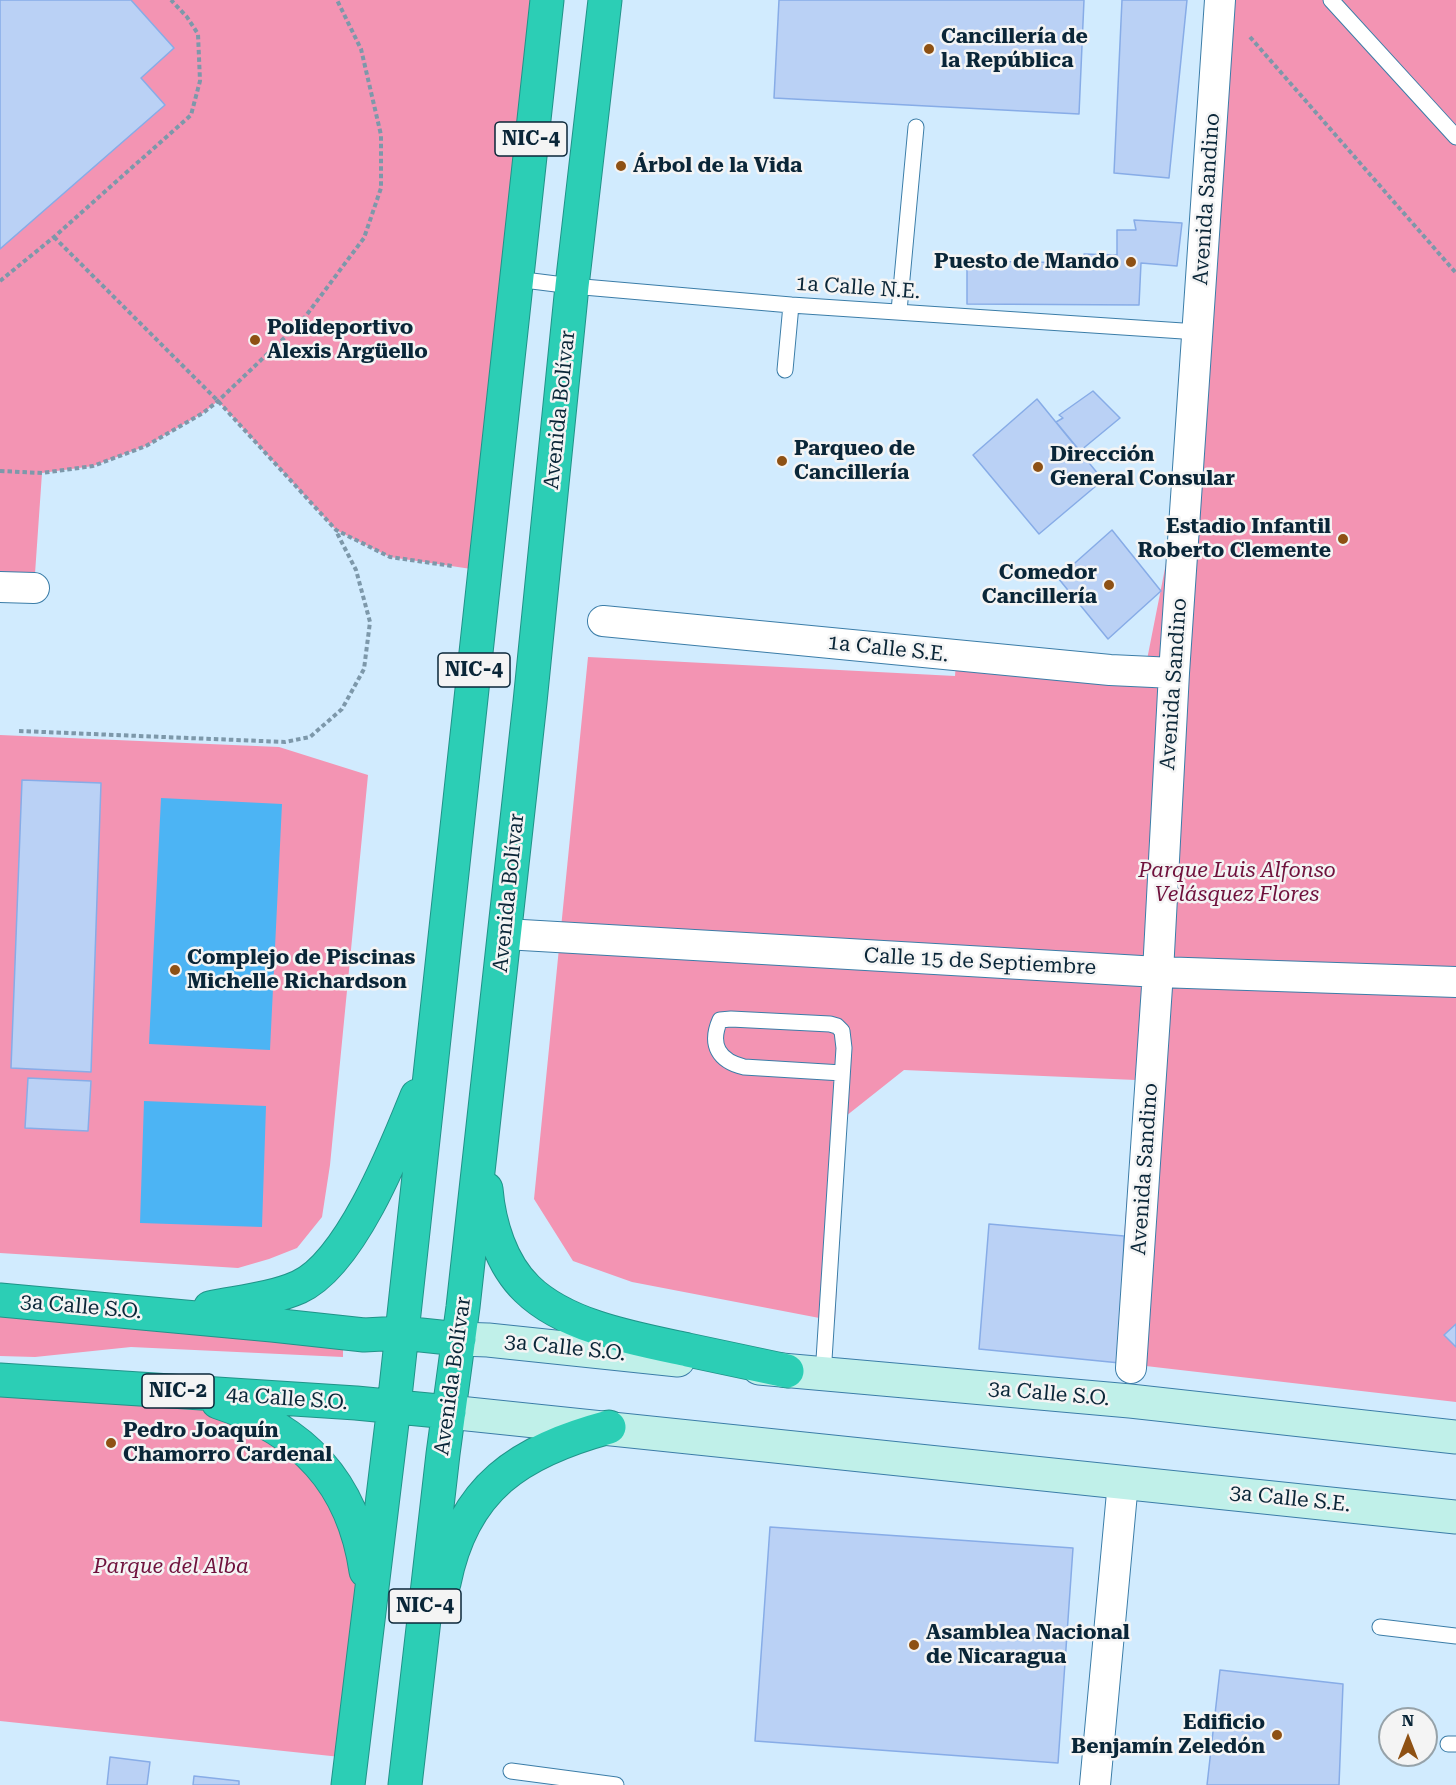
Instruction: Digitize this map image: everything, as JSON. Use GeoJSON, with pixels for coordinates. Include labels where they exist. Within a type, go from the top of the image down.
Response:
{"type":"FeatureCollection","features":[{"type":"Feature","properties":{"kind":"highway","name":"NIC-4"},"geometry":{"type":"LineString","coordinates":[[348,1785],[394,1406],[547,0]]}},
{"type":"Feature","properties":{"kind":"highway","name":"Avenida Bolívar"},"geometry":{"type":"LineString","coordinates":[[406,1772],[442,1454],[459,1339],[505,934],[572,285],[605,0]]}},
{"type":"Feature","properties":{"kind":"highway"},"geometry":{"type":"LineString","coordinates":[[177,1316],[276,1294],[300,1287],[316,1276],[345,1245],[365,1210],[396,1146],[431,1061]]}},
{"type":"Feature","properties":{"kind":"highway"},"geometry":{"type":"LineString","coordinates":[[482,1135],[486,1195],[496,1239],[511,1270],[528,1290],[557,1310],[608,1330],[647,1341],[787,1371]]}},
{"type":"Feature","properties":{"kind":"highway","name":"3a Calle S.O."},"geometry":{"type":"LineString","coordinates":[[0,1300],[364,1335],[402,1333],[459,1339]]}},
{"type":"Feature","properties":{"kind":"highway","name":"4a Calle S.O."},"geometry":{"type":"LineString","coordinates":[[0,1380],[394,1406]]}},
{"type":"Feature","properties":{"kind":"highway"},"geometry":{"type":"LineString","coordinates":[[188,1392],[236,1408],[261,1420],[305,1450],[325,1469],[338,1487],[357,1531],[363,1552],[370,1603]]}},
{"type":"Feature","properties":{"kind":"highway","name":"NIC-2"},"geometry":{"type":"LineString","coordinates":[[394,1406],[449,1412]]}},
{"type":"Feature","properties":{"kind":"highway"},"geometry":{"type":"LineString","coordinates":[[406,1772],[446,1570],[453,1546],[470,1511],[492,1484],[522,1462],[557,1444],[609,1427]]}},
{"type":"Feature","properties":{"kind":"street","name":"Avenida Sandino"},"geometry":{"type":"LineString","coordinates":[[1131,1384],[1158,972],[1174,673],[1220,1]]}},
{"type":"Feature","properties":{"kind":"street"},"geometry":{"type":"LineString","coordinates":[[0,587],[34,588]]}},
{"type":"Feature","properties":{"kind":"street","name":"1a Calle S.E."},"geometry":{"type":"LineString","coordinates":[[603,621],[1098,669],[1174,673]]}},
{"type":"Feature","properties":{"kind":"street","name":"Calle 15 de Septiembre"},"geometry":{"type":"LineString","coordinates":[[505,934],[1158,972],[1456,982]]}},
{"type":"Feature","properties":{"kind":"street","name":"3a Calle S.O."},"geometry":{"type":"LineString","coordinates":[[459,1339],[488,1340],[823,1375],[1131,1384]]}},
{"type":"Feature","properties":{"kind":"street"},"geometry":{"type":"LineString","coordinates":[[1131,1384],[1456,1437]]}},
{"type":"Feature","properties":{"kind":"street"},"geometry":{"type":"LineString","coordinates":[[449,1412],[1123,1482],[1095,1785]]}},
{"type":"Feature","properties":{"kind":"street","name":"3a Calle S.E."},"geometry":{"type":"LineString","coordinates":[[1123,1482],[1456,1517]]}},
{"type":"Feature","properties":{"kind":"lane"},"geometry":{"type":"LineString","coordinates":[[1331,0],[1456,137]]}},
{"type":"Feature","properties":{"kind":"lane"},"geometry":{"type":"LineString","coordinates":[[899,311],[916,127]]}},
{"type":"Feature","properties":{"kind":"lane","name":"1a Calle N.E."},"geometry":{"type":"LineString","coordinates":[[516,279],[791,305],[1198,332]]}},
{"type":"Feature","properties":{"kind":"lane"},"geometry":{"type":"LineString","coordinates":[[785,370],[791,305]]}},
{"type":"Feature","properties":{"kind":"lane"},"geometry":{"type":"LineString","coordinates":[[823,1375],[844,1048],[842,1031],[830,1024],[731,1019],[720,1020],[716,1029],[716,1046],[722,1058],[731,1064],[744,1067],[842,1073]]}},
{"type":"Feature","properties":{"kind":"lane"},"geometry":{"type":"LineString","coordinates":[[1380,1627],[1456,1636]]}},
{"type":"Feature","properties":{"kind":"lane"},"geometry":{"type":"LineString","coordinates":[[511,1771],[616,1785]]}},
{"type":"Feature","properties":{"kind":"path"},"geometry":{"type":"LineString","coordinates":[[0,282],[191,115],[200,81],[198,34],[187,17],[171,0]]}},
{"type":"Feature","properties":{"kind":"path"},"geometry":{"type":"LineString","coordinates":[[0,471],[42,473],[93,466],[146,447],[203,413],[302,321],[364,238],[381,188],[381,135],[361,49],[337,0]]}},
{"type":"Feature","properties":{"kind":"path"},"geometry":{"type":"LineString","coordinates":[[1220,1],[1456,273]]}},
{"type":"Feature","properties":{"kind":"path"},"geometry":{"type":"LineString","coordinates":[[19,731],[285,742],[310,737],[342,709],[364,669],[370,622],[356,570],[336,530],[218,401],[54,237]]}},
{"type":"Feature","properties":{"kind":"path"},"geometry":{"type":"LineString","coordinates":[[336,530],[390,557],[485,571]]}},
{"type":"Feature","properties":{"kind":"green space","name":"Polideportivo Alexis Argüello"},"geometry":{"type":"Polygon","coordinates":[[[0,0],[547,0],[485,571],[390,557],[336,530],[218,401],[203,413],[146,446],[93,466],[42,473],[34,588],[0,587],[0,0]]]}},
{"type":"Feature","properties":{"kind":"green space","name":"Parque Luis Alfonso Velásquez Flores"},"geometry":{"type":"Polygon","coordinates":[[[1205,0],[1456,0],[1456,1402],[1120,1363],[1124,1236],[1136,1080],[904,1070],[846,1116],[835,1321],[632,1282],[573,1261],[534,1199],[588,657],[955,676],[956,663],[1142,685],[1212,330],[1205,0]]]}},
{"type":"Feature","properties":{"kind":"green space","name":"Complejo de Piscinas Michelle Richardson"},"geometry":{"type":"Polygon","coordinates":[[[0,735],[279,747],[368,775],[330,1165],[322,1217],[297,1248],[238,1268],[0,1253],[0,735]]]}},
{"type":"Feature","properties":{"kind":"green space"},"geometry":{"type":"Polygon","coordinates":[[[0,1316],[343,1347],[343,1357],[131,1347],[35,1357],[0,1356],[0,1316]]]}},
{"type":"Feature","properties":{"kind":"green space","name":"Parque del Alba"},"geometry":{"type":"Polygon","coordinates":[[[0,1372],[188,1392],[285,1436],[363,1552],[350,1758],[0,1721],[0,1372]]]}},
{"type":"Feature","properties":{"kind":"water"},"geometry":{"type":"Polygon","coordinates":[[[161,798],[282,804],[270,1050],[149,1044],[161,798]]]}},
{"type":"Feature","properties":{"kind":"water"},"geometry":{"type":"Polygon","coordinates":[[[144,1101],[266,1106],[262,1227],[140,1223],[144,1101]]]}},
{"type":"Feature","properties":{"kind":"building"},"geometry":{"type":"Polygon","coordinates":[[[0,0],[131,0],[174,48],[141,78],[165,105],[0,249],[0,0]]]}},
{"type":"Feature","properties":{"kind":"building","name":"Cancillería de la República"},"geometry":{"type":"Polygon","coordinates":[[[779,0],[1084,0],[1079,114],[774,98],[779,0]]]}},
{"type":"Feature","properties":{"kind":"building"},"geometry":{"type":"Polygon","coordinates":[[[1122,0],[1187,0],[1169,178],[1114,173],[1122,0]]]}},
{"type":"Feature","properties":{"kind":"building","name":"Puesto de Mando"},"geometry":{"type":"Polygon","coordinates":[[[1134,220],[1182,223],[1177,266],[1141,263],[1139,305],[967,304],[967,261],[1084,263],[1084,254],[1117,255],[1117,230],[1136,230],[1134,220]]]}},
{"type":"Feature","properties":{"kind":"building"},"geometry":{"type":"Polygon","coordinates":[[[1093,391],[1120,418],[1080,451],[1056,422],[1063,418],[1059,415],[1093,391]]]}},
{"type":"Feature","properties":{"kind":"building","name":"Dirección General Consular"},"geometry":{"type":"Polygon","coordinates":[[[1037,399],[1103,480],[1039,534],[973,455],[1037,399]]]}},
{"type":"Feature","properties":{"kind":"building","name":"Comedor Cancillería"},"geometry":{"type":"Polygon","coordinates":[[[1112,530],[1161,591],[1108,639],[1058,578],[1112,530]]]}},
{"type":"Feature","properties":{"kind":"building"},"geometry":{"type":"Polygon","coordinates":[[[22,780],[101,783],[91,1072],[11,1068],[22,780]]]}},
{"type":"Feature","properties":{"kind":"building"},"geometry":{"type":"Polygon","coordinates":[[[28,1078],[91,1081],[88,1131],[25,1128],[28,1078]]]}},
{"type":"Feature","properties":{"kind":"building"},"geometry":{"type":"Polygon","coordinates":[[[989,1224],[1124,1236],[1120,1363],[979,1349],[989,1224]]]}},
{"type":"Feature","properties":{"kind":"building"},"geometry":{"type":"Polygon","coordinates":[[[1456,1324],[1456,1347],[1444,1335],[1456,1324]]]}},
{"type":"Feature","properties":{"kind":"building","name":"Asamblea Nacional de Nicaragua"},"geometry":{"type":"Polygon","coordinates":[[[770,1527],[1073,1548],[1058,1763],[755,1741],[770,1527]]]}},
{"type":"Feature","properties":{"kind":"building","name":"Edificio Benjamín Zeledón"},"geometry":{"type":"Polygon","coordinates":[[[1220,1670],[1343,1684],[1339,1785],[1207,1785],[1220,1670]]]}},
{"type":"Feature","properties":{"kind":"building"},"geometry":{"type":"Polygon","coordinates":[[[110,1757],[150,1762],[147,1785],[107,1785],[110,1757]]]}},
{"type":"Feature","properties":{"kind":"building"},"geometry":{"type":"Polygon","coordinates":[[[194,1776],[239,1781],[239,1785],[193,1785],[194,1776]]]}},
{"type":"Feature","properties":{"kind":"place","name":"Cancillería de la República"},"geometry":{"type":"Point","coordinates":[929,49]}},
{"type":"Feature","properties":{"kind":"place","name":"Árbol de la Vida"},"geometry":{"type":"Point","coordinates":[621,166]}},
{"type":"Feature","properties":{"kind":"place","name":"Puesto de Mando"},"geometry":{"type":"Point","coordinates":[1131,262]}},
{"type":"Feature","properties":{"kind":"place","name":"Polideportivo Alexis Argüello"},"geometry":{"type":"Point","coordinates":[255,340]}},
{"type":"Feature","properties":{"kind":"place","name":"Parqueo de Cancillería"},"geometry":{"type":"Point","coordinates":[782,461]}},
{"type":"Feature","properties":{"kind":"place","name":"Dirección General Consular"},"geometry":{"type":"Point","coordinates":[1038,467]}},
{"type":"Feature","properties":{"kind":"place","name":"Estadio Infantil Roberto Clemente"},"geometry":{"type":"Point","coordinates":[1343,539]}},
{"type":"Feature","properties":{"kind":"place","name":"Comedor Cancillería"},"geometry":{"type":"Point","coordinates":[1109,585]}},
{"type":"Feature","properties":{"kind":"place","name":"Complejo de Piscinas Michelle Richardson"},"geometry":{"type":"Point","coordinates":[175,970]}},
{"type":"Feature","properties":{"kind":"place","name":"Pedro Joaquín Chamorro Cardenal"},"geometry":{"type":"Point","coordinates":[111,1443]}},
{"type":"Feature","properties":{"kind":"place","name":"Asamblea Nacional de Nicaragua"},"geometry":{"type":"Point","coordinates":[914,1645]}},
{"type":"Feature","properties":{"kind":"place","name":"Edificio Benjamín Zeledón"},"geometry":{"type":"Point","coordinates":[1277,1735]}}]}
